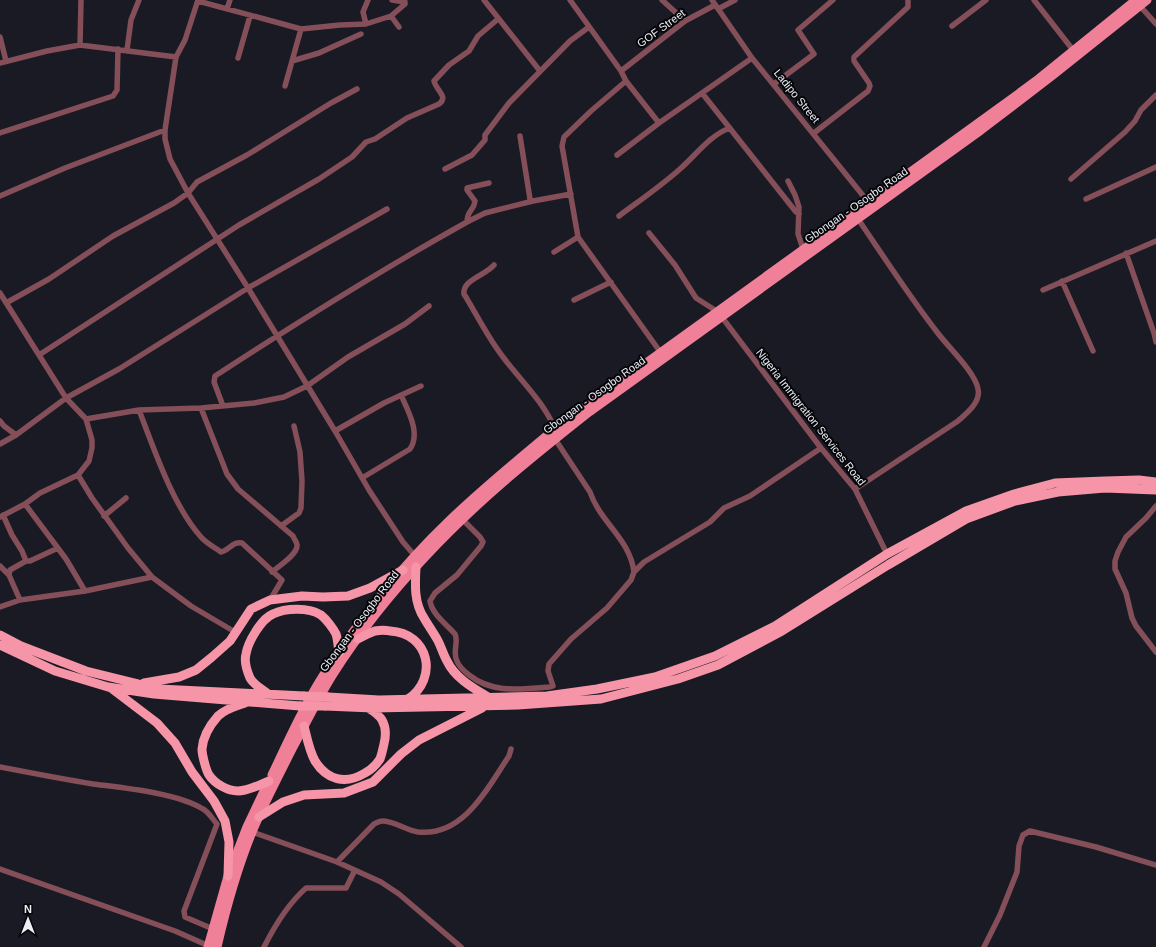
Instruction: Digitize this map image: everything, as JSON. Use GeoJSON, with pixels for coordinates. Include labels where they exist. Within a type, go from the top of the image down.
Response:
{"type":"FeatureCollection","features":[{"type":"Feature","properties":{"kind":"highway"},"geometry":{"type":"LineString","coordinates":[[0,645],[55,671],[108,686],[154,694],[300,706],[326,702],[547,696],[597,689],[655,678],[715,656],[775,626],[887,554],[966,512],[1014,494],[1055,483],[1139,480],[1156,482]]}},
{"type":"Feature","properties":{"kind":"highway"},"geometry":{"type":"LineString","coordinates":[[0,636],[21,646],[86,671],[159,689],[304,696],[326,702],[368,708],[518,706],[600,699],[678,679],[718,664],[782,631],[888,565],[966,519],[1015,501],[1058,492],[1105,488],[1156,490]]}},
{"type":"Feature","properties":{"kind":"highway"},"geometry":{"type":"LineString","coordinates":[[416,567],[416,591],[419,608],[423,618],[437,639],[446,661],[458,677],[488,697]]}},
{"type":"Feature","properties":{"kind":"highway"},"geometry":{"type":"LineString","coordinates":[[138,684],[180,677],[196,670],[230,641],[251,609],[270,600],[302,596],[323,598],[348,596],[370,588],[403,570]]}},
{"type":"Feature","properties":{"kind":"highway"},"geometry":{"type":"LineString","coordinates":[[268,694],[255,685],[250,678],[246,667],[246,655],[251,639],[261,624],[272,614],[291,609],[320,614],[330,624],[336,634],[339,653]]}},
{"type":"Feature","properties":{"kind":"highway"},"geometry":{"type":"LineString","coordinates":[[358,639],[375,631],[386,630],[399,631],[416,641],[422,649],[426,659],[426,670],[416,694],[408,699]]}},
{"type":"Feature","properties":{"kind":"highway"},"geometry":{"type":"LineString","coordinates":[[108,686],[157,723],[175,743],[192,772],[214,801],[225,821],[229,842],[228,876]]}},
{"type":"Feature","properties":{"kind":"highway"},"geometry":{"type":"LineString","coordinates":[[250,702],[233,708],[218,716],[205,736],[202,751],[203,757],[209,776],[217,784],[228,790],[245,791],[269,781]]}},
{"type":"Feature","properties":{"kind":"highway"},"geometry":{"type":"LineString","coordinates":[[259,817],[283,802],[304,795],[344,793],[373,782],[401,754],[419,740],[484,706]]}},
{"type":"Feature","properties":{"kind":"highway"},"geometry":{"type":"LineString","coordinates":[[304,726],[308,747],[315,761],[324,773],[342,781],[348,780],[367,772],[374,767],[380,758],[385,739],[385,728],[382,719],[368,708]]}},
{"type":"Feature","properties":{"kind":"main road","name":"Gbongan - Osogbo Road"},"geometry":{"type":"LineString","coordinates":[[211,947],[252,832],[279,775],[333,673],[388,600],[416,567],[462,519],[555,434],[590,412],[803,250],[1036,81],[1074,50],[1141,2]]}},
{"type":"Feature","properties":{"kind":"main road","name":"Gbongan - Osogbo Road"},"geometry":{"type":"LineString","coordinates":[[211,947],[214,929],[228,876],[247,827],[309,700],[339,653],[403,570],[449,521],[503,472],[662,353],[858,219],[987,126],[1054,75],[1141,2]]}},
{"type":"Feature","properties":{"kind":"street"},"geometry":{"type":"LineString","coordinates":[[80,45],[81,0]]}},
{"type":"Feature","properties":{"kind":"street"},"geometry":{"type":"LineString","coordinates":[[127,50],[131,20],[139,0]]}},
{"type":"Feature","properties":{"kind":"street"},"geometry":{"type":"LineString","coordinates":[[227,9],[230,0]]}},
{"type":"Feature","properties":{"kind":"street"},"geometry":{"type":"LineString","coordinates":[[366,24],[363,12],[368,0]]}},
{"type":"Feature","properties":{"kind":"street"},"geometry":{"type":"LineString","coordinates":[[392,0],[405,2],[405,4],[391,16],[366,24],[301,29],[198,1],[184,40],[176,57],[165,139],[170,159],[188,193],[308,386],[362,478],[403,542],[415,556]]}},
{"type":"Feature","properties":{"kind":"street"},"geometry":{"type":"LineString","coordinates":[[484,0],[540,71]]}},
{"type":"Feature","properties":{"kind":"street"},"geometry":{"type":"LineString","coordinates":[[570,0],[621,71],[626,81],[659,123]]}},
{"type":"Feature","properties":{"kind":"street"},"geometry":{"type":"LineString","coordinates":[[662,0],[685,21]]}},
{"type":"Feature","properties":{"kind":"street","name":"GOF Street"},"geometry":{"type":"LineString","coordinates":[[621,71],[685,21],[715,5],[735,0]]}},
{"type":"Feature","properties":{"kind":"street"},"geometry":{"type":"LineString","coordinates":[[774,84],[814,54],[798,30],[833,0]]}},
{"type":"Feature","properties":{"kind":"street"},"geometry":{"type":"LineString","coordinates":[[814,133],[868,91],[870,86],[869,83],[854,61],[854,57],[908,7],[908,0]]}},
{"type":"Feature","properties":{"kind":"street"},"geometry":{"type":"LineString","coordinates":[[952,26],[986,0]]}},
{"type":"Feature","properties":{"kind":"street"},"geometry":{"type":"LineString","coordinates":[[1034,0],[1074,50]]}},
{"type":"Feature","properties":{"kind":"street"},"geometry":{"type":"LineString","coordinates":[[1141,2],[1156,24]]}},
{"type":"Feature","properties":{"kind":"street","name":"Ladipo Street"},"geometry":{"type":"LineString","coordinates":[[715,5],[752,58],[869,203]]}},
{"type":"Feature","properties":{"kind":"street"},"geometry":{"type":"LineString","coordinates":[[238,58],[250,16]]}},
{"type":"Feature","properties":{"kind":"street"},"geometry":{"type":"LineString","coordinates":[[391,16],[399,27]]}},
{"type":"Feature","properties":{"kind":"street"},"geometry":{"type":"LineString","coordinates":[[40,356],[245,222],[319,179],[352,157],[366,142],[375,139],[407,118],[443,102],[443,95],[435,85],[434,81],[449,65],[469,51],[478,36],[498,19]]}},
{"type":"Feature","properties":{"kind":"street"},"geometry":{"type":"LineString","coordinates":[[445,169],[472,155],[485,140],[485,135],[509,103],[570,41],[590,27]]}},
{"type":"Feature","properties":{"kind":"street"},"geometry":{"type":"LineString","coordinates":[[286,86],[301,29]]}},
{"type":"Feature","properties":{"kind":"street"},"geometry":{"type":"LineString","coordinates":[[292,61],[319,53],[361,34]]}},
{"type":"Feature","properties":{"kind":"street"},"geometry":{"type":"LineString","coordinates":[[0,37],[6,61]]}},
{"type":"Feature","properties":{"kind":"street"},"geometry":{"type":"LineString","coordinates":[[0,63],[80,45],[176,57]]}},
{"type":"Feature","properties":{"kind":"street"},"geometry":{"type":"LineString","coordinates":[[0,133],[113,96],[117,90],[118,49]]}},
{"type":"Feature","properties":{"kind":"street"},"geometry":{"type":"LineString","coordinates":[[617,155],[659,123],[752,58]]}},
{"type":"Feature","properties":{"kind":"street"},"geometry":{"type":"LineString","coordinates":[[626,81],[564,137],[562,146],[578,237],[662,353]]}},
{"type":"Feature","properties":{"kind":"street"},"geometry":{"type":"LineString","coordinates":[[6,303],[49,280],[112,236],[174,203],[188,193],[197,182],[247,155],[331,103],[357,89]]}},
{"type":"Feature","properties":{"kind":"street"},"geometry":{"type":"LineString","coordinates":[[702,93],[799,214]]}},
{"type":"Feature","properties":{"kind":"street"},"geometry":{"type":"LineString","coordinates":[[1071,179],[1125,132],[1135,121],[1141,110],[1156,95]]}},
{"type":"Feature","properties":{"kind":"street"},"geometry":{"type":"LineString","coordinates":[[619,216],[668,179],[708,142],[724,130],[730,128]]}},
{"type":"Feature","properties":{"kind":"street"},"geometry":{"type":"LineString","coordinates":[[0,196],[72,165],[165,130]]}},
{"type":"Feature","properties":{"kind":"street"},"geometry":{"type":"LineString","coordinates":[[520,136],[530,199],[534,201]]}},
{"type":"Feature","properties":{"kind":"street"},"geometry":{"type":"LineString","coordinates":[[1086,199],[1156,167]]}},
{"type":"Feature","properties":{"kind":"street"},"geometry":{"type":"LineString","coordinates":[[788,181],[795,195],[799,214],[798,234],[803,250]]}},
{"type":"Feature","properties":{"kind":"street"},"geometry":{"type":"LineString","coordinates":[[466,222],[467,215],[475,201],[467,188],[489,182]]}},
{"type":"Feature","properties":{"kind":"street"},"geometry":{"type":"LineString","coordinates":[[223,406],[214,382],[216,376],[277,336],[411,253],[485,213],[571,194]]}},
{"type":"Feature","properties":{"kind":"street"},"geometry":{"type":"LineString","coordinates":[[0,444],[16,435],[66,398],[119,369],[248,288],[387,209]]}},
{"type":"Feature","properties":{"kind":"street"},"geometry":{"type":"LineString","coordinates":[[855,489],[958,421],[968,413],[974,404],[979,391],[978,386],[970,372],[937,332],[858,219]]}},
{"type":"Feature","properties":{"kind":"street"},"geometry":{"type":"LineString","coordinates":[[649,233],[675,265],[696,298],[720,314]]}},
{"type":"Feature","properties":{"kind":"street"},"geometry":{"type":"LineString","coordinates":[[554,252],[578,237]]}},
{"type":"Feature","properties":{"kind":"street"},"geometry":{"type":"LineString","coordinates":[[1043,290],[1156,241]]}},
{"type":"Feature","properties":{"kind":"street"},"geometry":{"type":"LineString","coordinates":[[1126,253],[1154,332],[1156,342]]}},
{"type":"Feature","properties":{"kind":"street"},"geometry":{"type":"LineString","coordinates":[[494,265],[490,270],[472,280],[465,286],[464,294],[502,356],[549,416],[555,434],[590,492],[593,502],[628,549],[632,558],[634,572]]}},
{"type":"Feature","properties":{"kind":"street"},"geometry":{"type":"LineString","coordinates":[[1062,281],[1093,351]]}},
{"type":"Feature","properties":{"kind":"street"},"geometry":{"type":"LineString","coordinates":[[574,300],[611,282]]}},
{"type":"Feature","properties":{"kind":"street"},"geometry":{"type":"LineString","coordinates":[[0,293],[66,398],[86,419],[92,440],[92,454],[89,461],[78,475],[1,516],[22,551],[26,561]]}},
{"type":"Feature","properties":{"kind":"street"},"geometry":{"type":"LineString","coordinates":[[86,419],[139,410],[223,406],[254,403],[284,397],[308,386],[348,357],[405,324],[429,306]]}},
{"type":"Feature","properties":{"kind":"street","name":"Nigeria Immigration Services Road"},"geometry":{"type":"LineString","coordinates":[[720,314],[821,448],[855,489],[887,554]]}},
{"type":"Feature","properties":{"kind":"street"},"geometry":{"type":"LineString","coordinates":[[335,431],[371,410],[421,386]]}},
{"type":"Feature","properties":{"kind":"street"},"geometry":{"type":"LineString","coordinates":[[362,478],[410,449],[413,444],[415,437],[411,418],[401,395]]}},
{"type":"Feature","properties":{"kind":"street"},"geometry":{"type":"LineString","coordinates":[[200,408],[227,474],[232,482],[238,489],[293,536],[297,547],[293,554],[272,572]]}},
{"type":"Feature","properties":{"kind":"street"},"geometry":{"type":"LineString","coordinates":[[139,410],[158,459],[179,505],[188,520],[202,538],[222,552],[236,543],[242,543],[282,580],[270,600]]}},
{"type":"Feature","properties":{"kind":"street"},"geometry":{"type":"LineString","coordinates":[[0,421],[16,435]]}},
{"type":"Feature","properties":{"kind":"street"},"geometry":{"type":"LineString","coordinates":[[281,526],[299,513],[301,508],[302,481],[300,452],[294,426]]}},
{"type":"Feature","properties":{"kind":"street"},"geometry":{"type":"LineString","coordinates":[[462,519],[483,542],[457,575],[435,594],[430,601],[430,606],[435,613],[455,634],[456,660],[462,670],[482,684],[499,689],[550,687],[553,686],[548,671],[549,664],[571,639],[607,608],[630,580],[634,572],[644,562],[710,522],[724,508],[750,496],[821,448]]}},
{"type":"Feature","properties":{"kind":"street"},"geometry":{"type":"LineString","coordinates":[[78,475],[104,516],[152,577],[191,606],[236,632]]}},
{"type":"Feature","properties":{"kind":"street"},"geometry":{"type":"LineString","coordinates":[[104,516],[126,498]]}},
{"type":"Feature","properties":{"kind":"street"},"geometry":{"type":"LineString","coordinates":[[25,504],[70,565],[85,591]]}},
{"type":"Feature","properties":{"kind":"street"},"geometry":{"type":"LineString","coordinates":[[1156,506],[1126,537],[1118,552],[1115,561],[1115,569],[1126,593],[1132,618],[1136,626],[1156,652]]}},
{"type":"Feature","properties":{"kind":"street"},"geometry":{"type":"LineString","coordinates":[[9,575],[10,570],[26,561],[58,548]]}},
{"type":"Feature","properties":{"kind":"street"},"geometry":{"type":"LineString","coordinates":[[632,558],[644,562]]}},
{"type":"Feature","properties":{"kind":"street"},"geometry":{"type":"LineString","coordinates":[[0,566],[9,575],[20,600]]}},
{"type":"Feature","properties":{"kind":"street"},"geometry":{"type":"LineString","coordinates":[[0,607],[20,600],[85,591],[152,577]]}},
{"type":"Feature","properties":{"kind":"street"},"geometry":{"type":"LineString","coordinates":[[337,862],[374,824],[382,821],[417,832],[432,831],[450,827],[465,816],[480,799],[509,756],[511,749]]}},
{"type":"Feature","properties":{"kind":"street"},"geometry":{"type":"LineString","coordinates":[[0,767],[62,779],[140,790],[184,800],[204,809],[210,814],[212,819],[217,824],[184,914],[185,917],[214,929]]}},
{"type":"Feature","properties":{"kind":"street"},"geometry":{"type":"LineString","coordinates":[[984,947],[1000,914],[1016,872],[1019,846],[1023,835],[1030,831],[1096,847],[1156,865]]}},
{"type":"Feature","properties":{"kind":"street"},"geometry":{"type":"LineString","coordinates":[[252,832],[337,862],[381,882],[399,894],[461,947]]}},
{"type":"Feature","properties":{"kind":"street"},"geometry":{"type":"LineString","coordinates":[[0,869],[175,931],[211,947]]}},
{"type":"Feature","properties":{"kind":"street"},"geometry":{"type":"LineString","coordinates":[[264,947],[269,936],[289,905],[306,888],[346,888],[355,870]]}}]}
